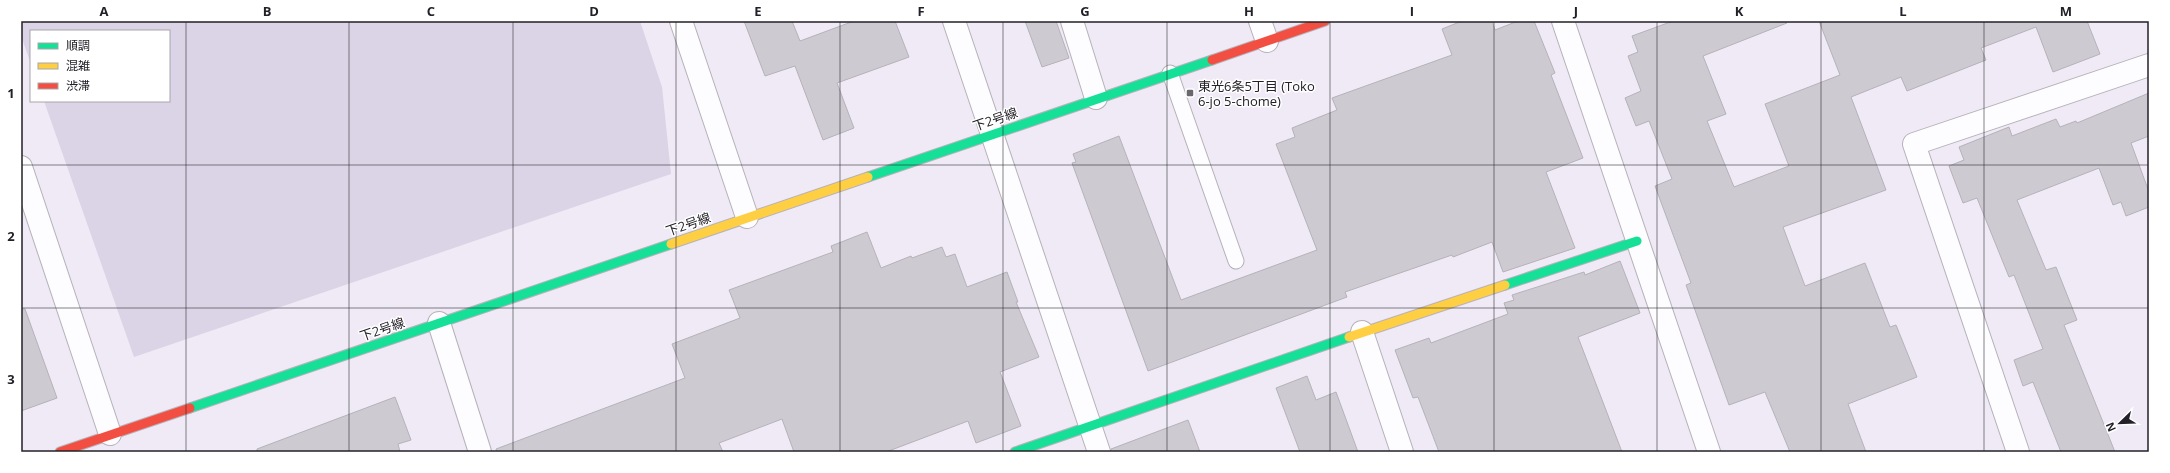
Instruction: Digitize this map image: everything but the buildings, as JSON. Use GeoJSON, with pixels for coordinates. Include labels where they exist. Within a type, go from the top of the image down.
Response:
{"type":"FeatureCollection","features":[{"type":"Feature","properties":{"kind":"street"},"geometry":{"type":"LineString","coordinates":[[681,21],[747,217]]}},
{"type":"Feature","properties":{"kind":"street"},"geometry":{"type":"LineString","coordinates":[[954,21],[1099,452]]}},
{"type":"Feature","properties":{"kind":"street"},"geometry":{"type":"LineString","coordinates":[[1072,21],[1096,98]]}},
{"type":"Feature","properties":{"kind":"street","name":"下2号線"},"geometry":{"type":"LineString","coordinates":[[60,452],[1170,73],[1263,31],[1325,21]]}},
{"type":"Feature","properties":{"kind":"street"},"geometry":{"type":"LineString","coordinates":[[1563,21],[1709,452]]}},
{"type":"Feature","properties":{"kind":"street"},"geometry":{"type":"LineString","coordinates":[[2018,452],[1914,144],[2149,65]]}},
{"type":"Feature","properties":{"kind":"street"},"geometry":{"type":"LineString","coordinates":[[21,167],[110,434]]}},
{"type":"Feature","properties":{"kind":"street"},"geometry":{"type":"LineString","coordinates":[[1014,452],[1362,332],[1637,240]]}},
{"type":"Feature","properties":{"kind":"street"},"geometry":{"type":"LineString","coordinates":[[439,323],[480,452]]}},
{"type":"Feature","properties":{"kind":"street"},"geometry":{"type":"LineString","coordinates":[[1362,332],[1402,452]]}},
{"type":"Feature","properties":{"kind":"lane"},"geometry":{"type":"LineString","coordinates":[[1170,73],[1236,261]]}},
{"type":"Feature","properties":{"kind":"shaded area"},"geometry":{"type":"Polygon","coordinates":[[[21,21],[640,21],[662,87],[671,174],[134,357],[44,102],[170,102],[170,30],[30,30],[30,61],[21,36],[21,21]]]}},
{"type":"Feature","properties":{"kind":"traffic: fast"},"geometry":{"type":"LineString","coordinates":[[868,177],[1212,60]]}},
{"type":"Feature","properties":{"kind":"traffic: fast"},"geometry":{"type":"LineString","coordinates":[[1505,285],[1637,241]]}},
{"type":"Feature","properties":{"kind":"traffic: fast"},"geometry":{"type":"LineString","coordinates":[[190,408],[671,244]]}},
{"type":"Feature","properties":{"kind":"traffic: fast"},"geometry":{"type":"LineString","coordinates":[[1015,452],[1349,337]]}},
{"type":"Feature","properties":{"kind":"traffic: slow"},"geometry":{"type":"LineString","coordinates":[[671,244],[868,177]]}},
{"type":"Feature","properties":{"kind":"traffic: slow"},"geometry":{"type":"LineString","coordinates":[[1349,337],[1505,285]]}},
{"type":"Feature","properties":{"kind":"traffic: jam"},"geometry":{"type":"LineString","coordinates":[[1212,60],[1325,21]]}},
{"type":"Feature","properties":{"kind":"traffic: jam"},"geometry":{"type":"LineString","coordinates":[[60,452],[190,408]]}},
{"type":"Feature","properties":{"kind":"place","name":"東光6条5丁目 (Toko 6-jo 5-chome)"},"geometry":{"type":"Point","coordinates":[1190,93]}}]}
